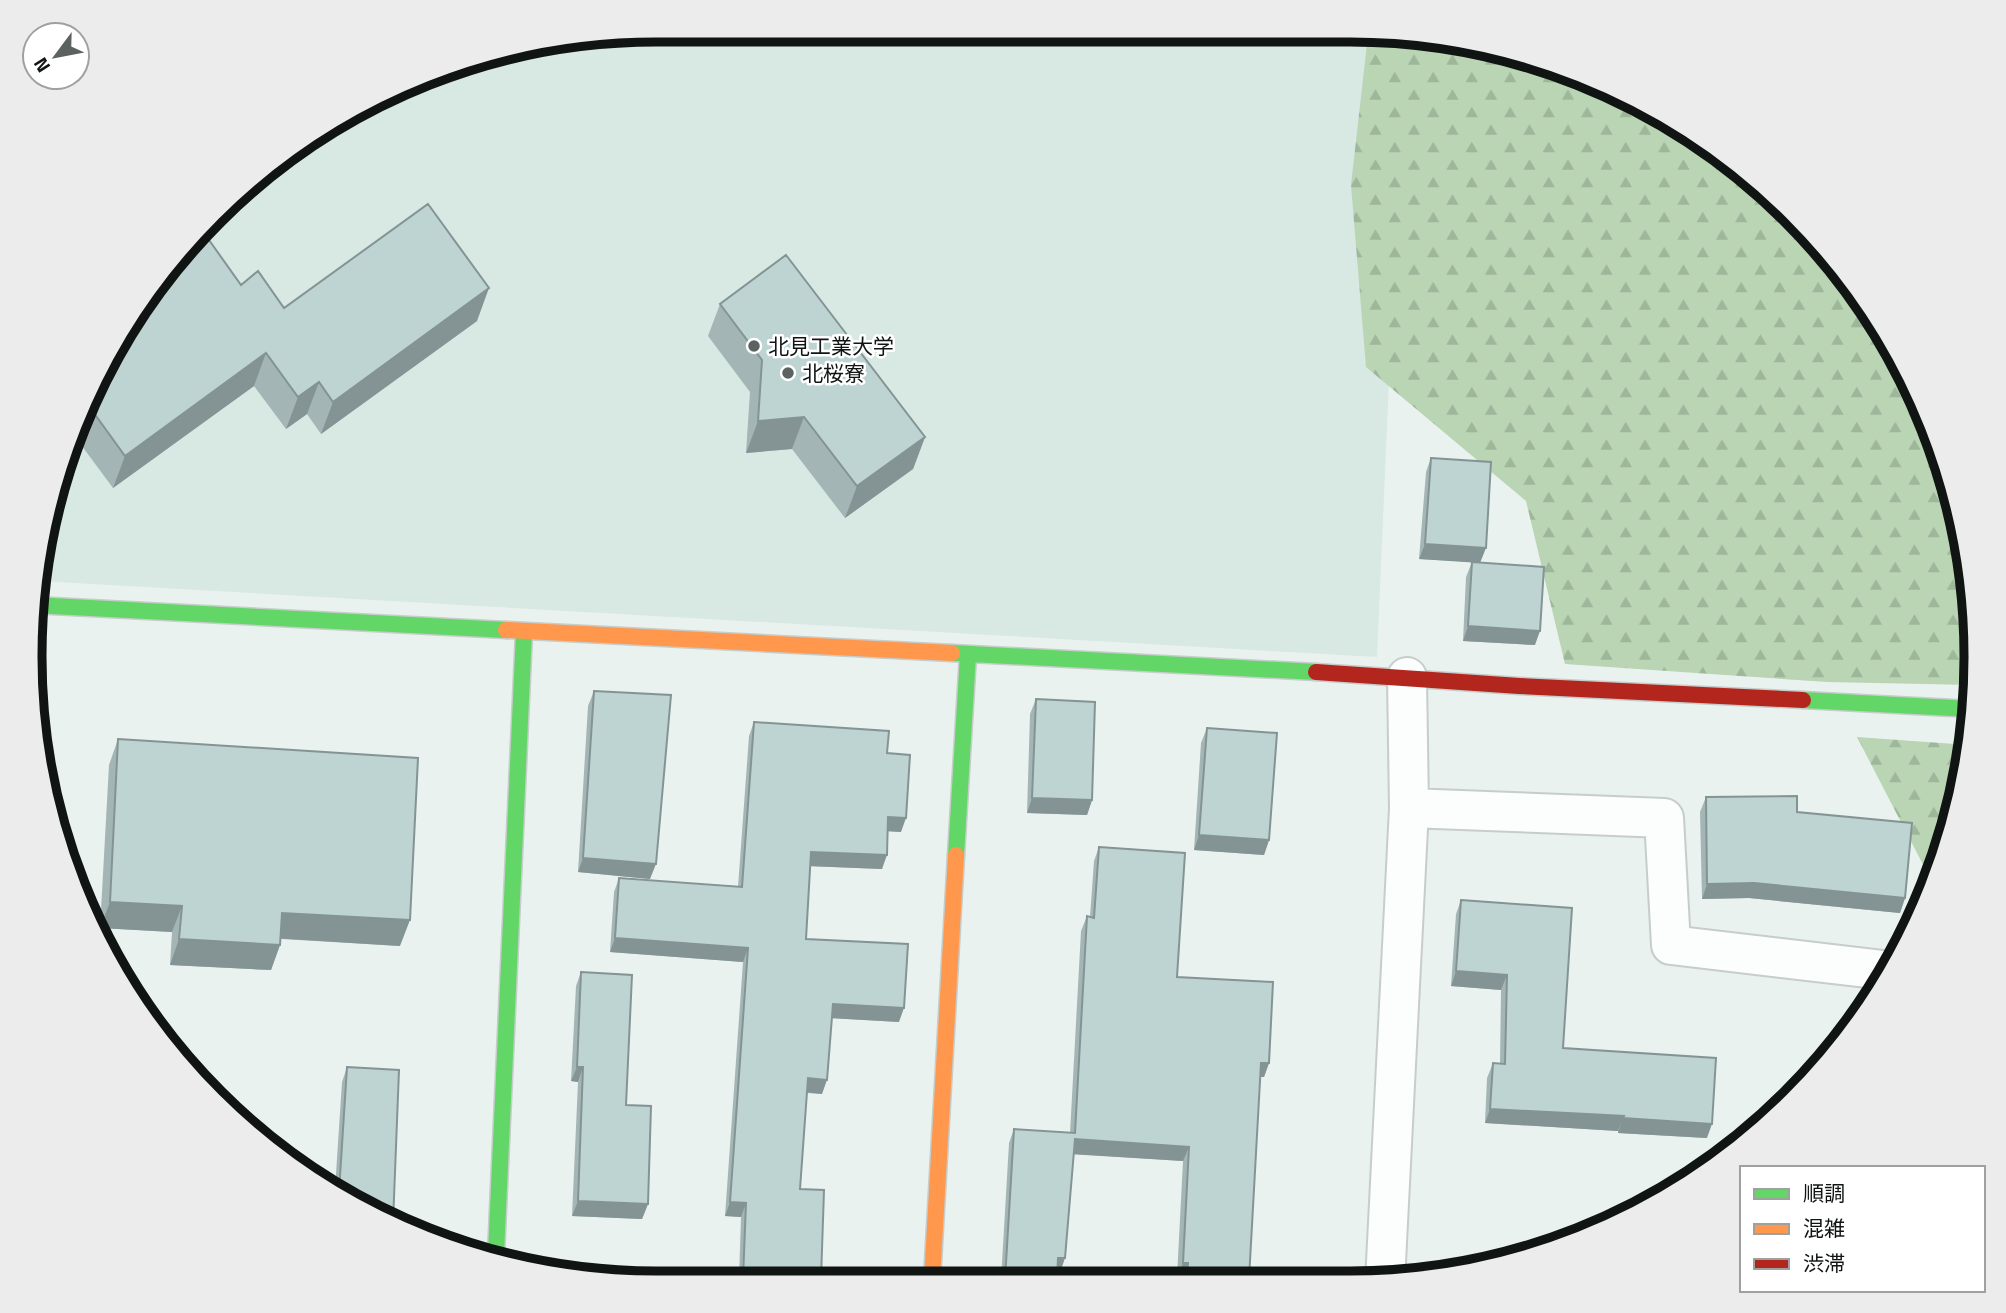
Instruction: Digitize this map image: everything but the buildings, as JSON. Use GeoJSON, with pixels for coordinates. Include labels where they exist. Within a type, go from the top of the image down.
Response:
{"type":"FeatureCollection","features":[{"type":"Feature","properties":{"kind":"street"},"geometry":{"type":"LineString","coordinates":[[44,606],[1962,708]]}},
{"type":"Feature","properties":{"kind":"street"},"geometry":{"type":"LineString","coordinates":[[496,1250],[524,632]]}},
{"type":"Feature","properties":{"kind":"street"},"geometry":{"type":"LineString","coordinates":[[933,1271],[968,655]]}},
{"type":"Feature","properties":{"kind":"street"},"geometry":{"type":"LineString","coordinates":[[1386,1270],[1409,808],[1407,677]]}},
{"type":"Feature","properties":{"kind":"street"},"geometry":{"type":"LineString","coordinates":[[1409,808],[1664,818],[1671,945],[1878,969]]}},
{"type":"Feature","properties":{"kind":"shaded area","name":"北見工業大学"},"geometry":{"type":"Polygon","coordinates":[[[616,43],[1390,43],[1404,44],[1377,657],[46,581],[63,497],[89,421],[124,349],[169,282],[222,222],[282,169],[349,124],[421,89],[497,63],[576,47],[616,43]]]}},
{"type":"Feature","properties":{"kind":"green space"},"geometry":{"type":"Polygon","coordinates":[[[1367,42],[1430,47],[1469,54],[1509,63],[1585,89],[1657,124],[1724,169],[1755,194],[1812,251],[1837,282],[1882,349],[1917,421],[1943,497],[1959,576],[1963,616],[1963,685],[1827,682],[1565,664],[1526,501],[1366,367],[1351,185],[1367,42]]]}},
{"type":"Feature","properties":{"kind":"green space"},"geometry":{"type":"Polygon","coordinates":[[[1857,737],[1958,744],[1943,816],[1925,869],[1857,737]]]}},
{"type":"Feature","properties":{"kind":"traffic: fast"},"geometry":{"type":"LineString","coordinates":[[44,606],[506,630]]}},
{"type":"Feature","properties":{"kind":"traffic: fast"},"geometry":{"type":"LineString","coordinates":[[496,1250],[524,632]]}},
{"type":"Feature","properties":{"kind":"traffic: fast"},"geometry":{"type":"LineString","coordinates":[[952,653],[1316,672]]}},
{"type":"Feature","properties":{"kind":"traffic: fast"},"geometry":{"type":"LineString","coordinates":[[956,855],[968,655]]}},
{"type":"Feature","properties":{"kind":"traffic: fast"},"geometry":{"type":"LineString","coordinates":[[1803,700],[1962,708]]}},
{"type":"Feature","properties":{"kind":"traffic: slow"},"geometry":{"type":"LineString","coordinates":[[506,630],[952,653]]}},
{"type":"Feature","properties":{"kind":"traffic: slow"},"geometry":{"type":"LineString","coordinates":[[933,1271],[956,855]]}},
{"type":"Feature","properties":{"kind":"traffic: jam"},"geometry":{"type":"LineString","coordinates":[[1316,672],[1519,686],[1803,700]]}},
{"type":"Feature","properties":{"kind":"place","name":"北見工業大学"},"geometry":{"type":"Point","coordinates":[754,346]}},
{"type":"Feature","properties":{"kind":"place","name":"北桜寮"},"geometry":{"type":"Point","coordinates":[788,373]}}]}
